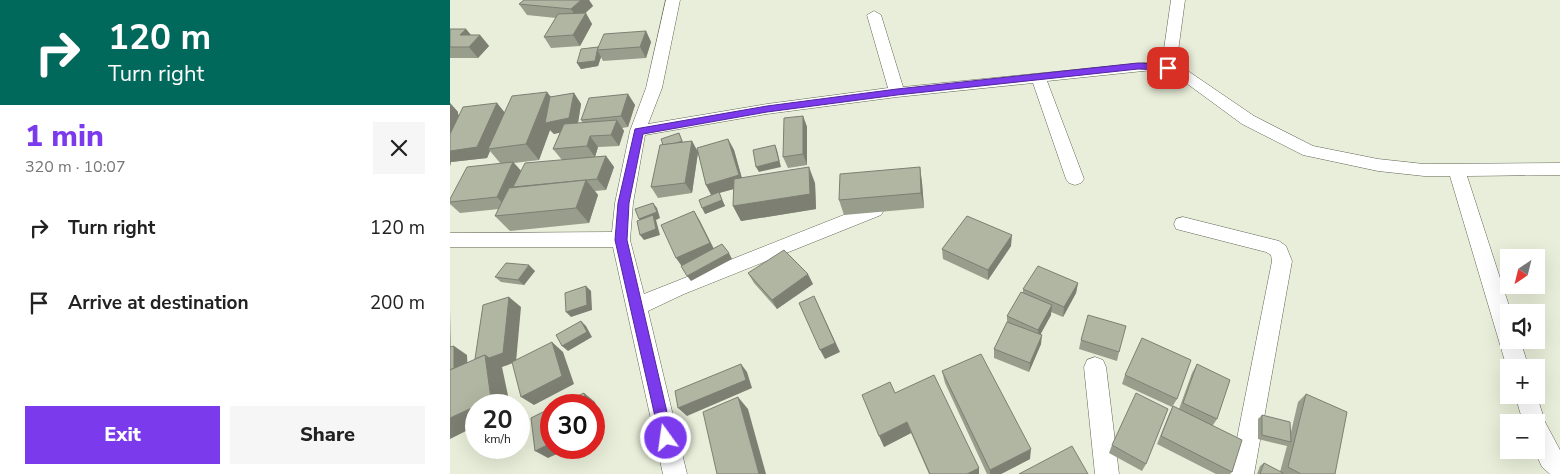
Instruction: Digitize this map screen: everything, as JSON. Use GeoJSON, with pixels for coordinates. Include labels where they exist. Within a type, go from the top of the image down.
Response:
{"type":"FeatureCollection","features":[{"type":"Feature","properties":{"kind":"street"},"geometry":{"type":"LineString","coordinates":[[673,0],[654,88],[642,116],[638,132],[624,203],[621,240],[675,474]]}},
{"type":"Feature","properties":{"kind":"street"},"geometry":{"type":"LineString","coordinates":[[1168,68],[1177,4],[1193,0]]}},
{"type":"Feature","properties":{"kind":"street"},"geometry":{"type":"LineString","coordinates":[[874,15],[897,92]]}},
{"type":"Feature","properties":{"kind":"street"},"geometry":{"type":"LineString","coordinates":[[638,132],[767,109],[897,92],[1138,66],[1168,68],[1183,74],[1248,120],[1309,151],[1339,159],[1424,170],[1560,169]]}},
{"type":"Feature","properties":{"kind":"street"},"geometry":{"type":"LineString","coordinates":[[1038,77],[1075,178]]}},
{"type":"Feature","properties":{"kind":"street"},"geometry":{"type":"LineString","coordinates":[[1457,170],[1500,310]]}},
{"type":"Feature","properties":{"kind":"street"},"geometry":{"type":"LineString","coordinates":[[636,307],[677,288],[875,210]]}},
{"type":"Feature","properties":{"kind":"street"},"geometry":{"type":"LineString","coordinates":[[1183,224],[1272,246],[1279,251],[1282,261],[1242,474]]}},
{"type":"Feature","properties":{"kind":"street"},"geometry":{"type":"LineString","coordinates":[[450,240],[511,238],[621,240]]}},
{"type":"Feature","properties":{"kind":"street"},"geometry":{"type":"LineString","coordinates":[[1094,367],[1107,474]]}},
{"type":"Feature","properties":{"kind":"street"},"geometry":{"type":"LineString","coordinates":[[1545,446],[1551,458],[1560,467]]}},
{"type":"Feature","properties":{"kind":"building"},"geometry":{"type":"Polygon","coordinates":[[[524,0],[581,0],[571,9],[519,4],[524,0]]]}},
{"type":"Feature","properties":{"kind":"building"},"geometry":{"type":"Polygon","coordinates":[[[586,13],[573,35],[544,37],[558,14],[586,13]]]}},
{"type":"Feature","properties":{"kind":"building"},"geometry":{"type":"Polygon","coordinates":[[[450,29],[466,29],[460,35],[480,35],[469,47],[450,47],[450,29]]]}},
{"type":"Feature","properties":{"kind":"building"},"geometry":{"type":"Polygon","coordinates":[[[646,31],[640,47],[597,50],[604,34],[646,31]]]}},
{"type":"Feature","properties":{"kind":"building"},"geometry":{"type":"Polygon","coordinates":[[[598,47],[595,61],[577,63],[581,49],[598,47]]]}},
{"type":"Feature","properties":{"kind":"building"},"geometry":{"type":"Polygon","coordinates":[[[547,92],[526,144],[488,149],[512,96],[547,92]]]}},
{"type":"Feature","properties":{"kind":"building"},"geometry":{"type":"Polygon","coordinates":[[[574,93],[569,118],[545,123],[550,97],[574,93]]]}},
{"type":"Feature","properties":{"kind":"building"},"geometry":{"type":"Polygon","coordinates":[[[628,94],[621,116],[581,120],[589,98],[628,94]]]}},
{"type":"Feature","properties":{"kind":"building"},"geometry":{"type":"Polygon","coordinates":[[[497,103],[477,147],[450,151],[450,134],[463,107],[497,103]]]}},
{"type":"Feature","properties":{"kind":"building"},"geometry":{"type":"Polygon","coordinates":[[[803,116],[803,154],[783,157],[784,118],[803,116]]]}},
{"type":"Feature","properties":{"kind":"building"},"geometry":{"type":"Polygon","coordinates":[[[617,120],[611,135],[590,136],[587,146],[553,149],[564,124],[617,120]]]}},
{"type":"Feature","properties":{"kind":"building"},"geometry":{"type":"Polygon","coordinates":[[[679,133],[682,141],[663,145],[661,139],[679,133]]]}},
{"type":"Feature","properties":{"kind":"building"},"geometry":{"type":"Polygon","coordinates":[[[728,139],[739,175],[706,185],[697,148],[728,139]]]}},
{"type":"Feature","properties":{"kind":"building"},"geometry":{"type":"Polygon","coordinates":[[[692,141],[685,183],[651,187],[660,145],[692,141]]]}},
{"type":"Feature","properties":{"kind":"building"},"geometry":{"type":"Polygon","coordinates":[[[775,145],[779,161],[756,167],[753,150],[775,145]]]}},
{"type":"Feature","properties":{"kind":"building"},"geometry":{"type":"Polygon","coordinates":[[[606,156],[597,179],[513,187],[525,163],[606,156]]]}},
{"type":"Feature","properties":{"kind":"building"},"geometry":{"type":"Polygon","coordinates":[[[513,162],[497,197],[450,202],[467,167],[513,162]]]}},
{"type":"Feature","properties":{"kind":"building"},"geometry":{"type":"Polygon","coordinates":[[[809,167],[810,194],[733,206],[734,179],[809,167]]]}},
{"type":"Feature","properties":{"kind":"building"},"geometry":{"type":"Polygon","coordinates":[[[920,167],[921,193],[839,200],[840,174],[920,167]]]}},
{"type":"Feature","properties":{"kind":"building"},"geometry":{"type":"Polygon","coordinates":[[[586,180],[576,208],[495,216],[509,188],[586,180]]]}},
{"type":"Feature","properties":{"kind":"building"},"geometry":{"type":"Polygon","coordinates":[[[719,192],[722,200],[702,208],[699,200],[719,192]]]}},
{"type":"Feature","properties":{"kind":"building"},"geometry":{"type":"Polygon","coordinates":[[[653,203],[657,212],[639,219],[635,209],[653,203]]]}},
{"type":"Feature","properties":{"kind":"building"},"geometry":{"type":"Polygon","coordinates":[[[694,211],[710,243],[676,258],[661,225],[694,211]]]}},
{"type":"Feature","properties":{"kind":"building"},"geometry":{"type":"Polygon","coordinates":[[[653,215],[656,229],[640,235],[637,221],[653,215]]]}},
{"type":"Feature","properties":{"kind":"building"},"geometry":{"type":"Polygon","coordinates":[[[967,216],[1012,235],[988,270],[942,249],[967,216]]]}},
{"type":"Feature","properties":{"kind":"building"},"geometry":{"type":"Polygon","coordinates":[[[722,244],[729,253],[687,276],[681,266],[722,244]]]}},
{"type":"Feature","properties":{"kind":"building"},"geometry":{"type":"Polygon","coordinates":[[[784,250],[808,274],[772,300],[748,273],[784,250]]]}},
{"type":"Feature","properties":{"kind":"building"},"geometry":{"type":"Polygon","coordinates":[[[506,263],[529,265],[518,280],[495,277],[506,263]]]}},
{"type":"Feature","properties":{"kind":"building"},"geometry":{"type":"Polygon","coordinates":[[[1038,266],[1078,283],[1064,307],[1023,289],[1038,266]]]}},
{"type":"Feature","properties":{"kind":"building"},"geometry":{"type":"Polygon","coordinates":[[[586,286],[587,305],[566,312],[565,293],[586,286]]]}},
{"type":"Feature","properties":{"kind":"building"},"geometry":{"type":"Polygon","coordinates":[[[1021,292],[1052,305],[1038,330],[1007,316],[1021,292]]]}},
{"type":"Feature","properties":{"kind":"building"},"geometry":{"type":"Polygon","coordinates":[[[814,296],[835,343],[820,350],[799,303],[814,296]]]}},
{"type":"Feature","properties":{"kind":"building"},"geometry":{"type":"Polygon","coordinates":[[[509,297],[503,353],[489,358],[485,355],[475,359],[483,305],[509,297]]]}},
{"type":"Feature","properties":{"kind":"building"},"geometry":{"type":"Polygon","coordinates":[[[1088,315],[1126,326],[1119,352],[1081,340],[1088,315]]]}},
{"type":"Feature","properties":{"kind":"building"},"geometry":{"type":"Polygon","coordinates":[[[581,321],[587,332],[562,346],[556,335],[581,321]]]}},
{"type":"Feature","properties":{"kind":"building"},"geometry":{"type":"Polygon","coordinates":[[[1007,322],[1042,335],[1030,363],[994,349],[1007,322]]]}},
{"type":"Feature","properties":{"kind":"building"},"geometry":{"type":"Polygon","coordinates":[[[1142,338],[1191,360],[1177,399],[1125,375],[1142,338]]]}},
{"type":"Feature","properties":{"kind":"building"},"geometry":{"type":"Polygon","coordinates":[[[552,342],[562,376],[527,394],[520,394],[512,362],[552,342]]]}},
{"type":"Feature","properties":{"kind":"building"},"geometry":{"type":"Polygon","coordinates":[[[454,346],[454,368],[450,370],[450,347],[454,346]]]}},
{"type":"Feature","properties":{"kind":"building"},"geometry":{"type":"Polygon","coordinates":[[[981,354],[1031,449],[990,470],[942,371],[981,354]]]}},
{"type":"Feature","properties":{"kind":"building"},"geometry":{"type":"Polygon","coordinates":[[[485,355],[490,394],[465,394],[465,411],[450,418],[450,370],[485,355]]]}},
{"type":"Feature","properties":{"kind":"building"},"geometry":{"type":"Polygon","coordinates":[[[741,364],[746,380],[678,408],[675,391],[741,364]]]}},
{"type":"Feature","properties":{"kind":"building"},"geometry":{"type":"Polygon","coordinates":[[[1197,364],[1230,380],[1217,419],[1183,403],[1197,364]]]}},
{"type":"Feature","properties":{"kind":"building"},"geometry":{"type":"Polygon","coordinates":[[[934,375],[979,468],[967,474],[930,474],[907,422],[879,436],[862,395],[890,382],[895,393],[934,375]]]}},
{"type":"Feature","properties":{"kind":"building"},"geometry":{"type":"Polygon","coordinates":[[[1136,393],[1168,409],[1146,464],[1112,445],[1136,393]]]}},
{"type":"Feature","properties":{"kind":"building"},"geometry":{"type":"Polygon","coordinates":[[[1306,394],[1347,412],[1335,474],[1301,474],[1288,467],[1306,394]]]}},
{"type":"Feature","properties":{"kind":"building"},"geometry":{"type":"Polygon","coordinates":[[[738,397],[759,474],[717,474],[703,412],[738,397]]]}},
{"type":"Feature","properties":{"kind":"building"},"geometry":{"type":"Polygon","coordinates":[[[1173,406],[1242,440],[1232,472],[1161,436],[1173,406]]]}},
{"type":"Feature","properties":{"kind":"building"},"geometry":{"type":"Polygon","coordinates":[[[540,414],[540,448],[535,451],[531,418],[540,414]]]}},
{"type":"Feature","properties":{"kind":"building"},"geometry":{"type":"Polygon","coordinates":[[[1262,415],[1290,422],[1291,442],[1262,435],[1262,415]]]}},
{"type":"Feature","properties":{"kind":"building"},"geometry":{"type":"Polygon","coordinates":[[[1072,446],[1088,474],[1019,474],[1072,446]]]}},
{"type":"Feature","properties":{"kind":"building"},"geometry":{"type":"Polygon","coordinates":[[[1264,463],[1283,473],[1283,474],[1260,474],[1264,463]]]}},
{"type":"Feature","properties":{"kind":"route"},"geometry":{"type":"LineString","coordinates":[[666,438],[621,240],[624,203],[638,132],[767,109],[897,92],[1138,66],[1168,68]]}}]}
